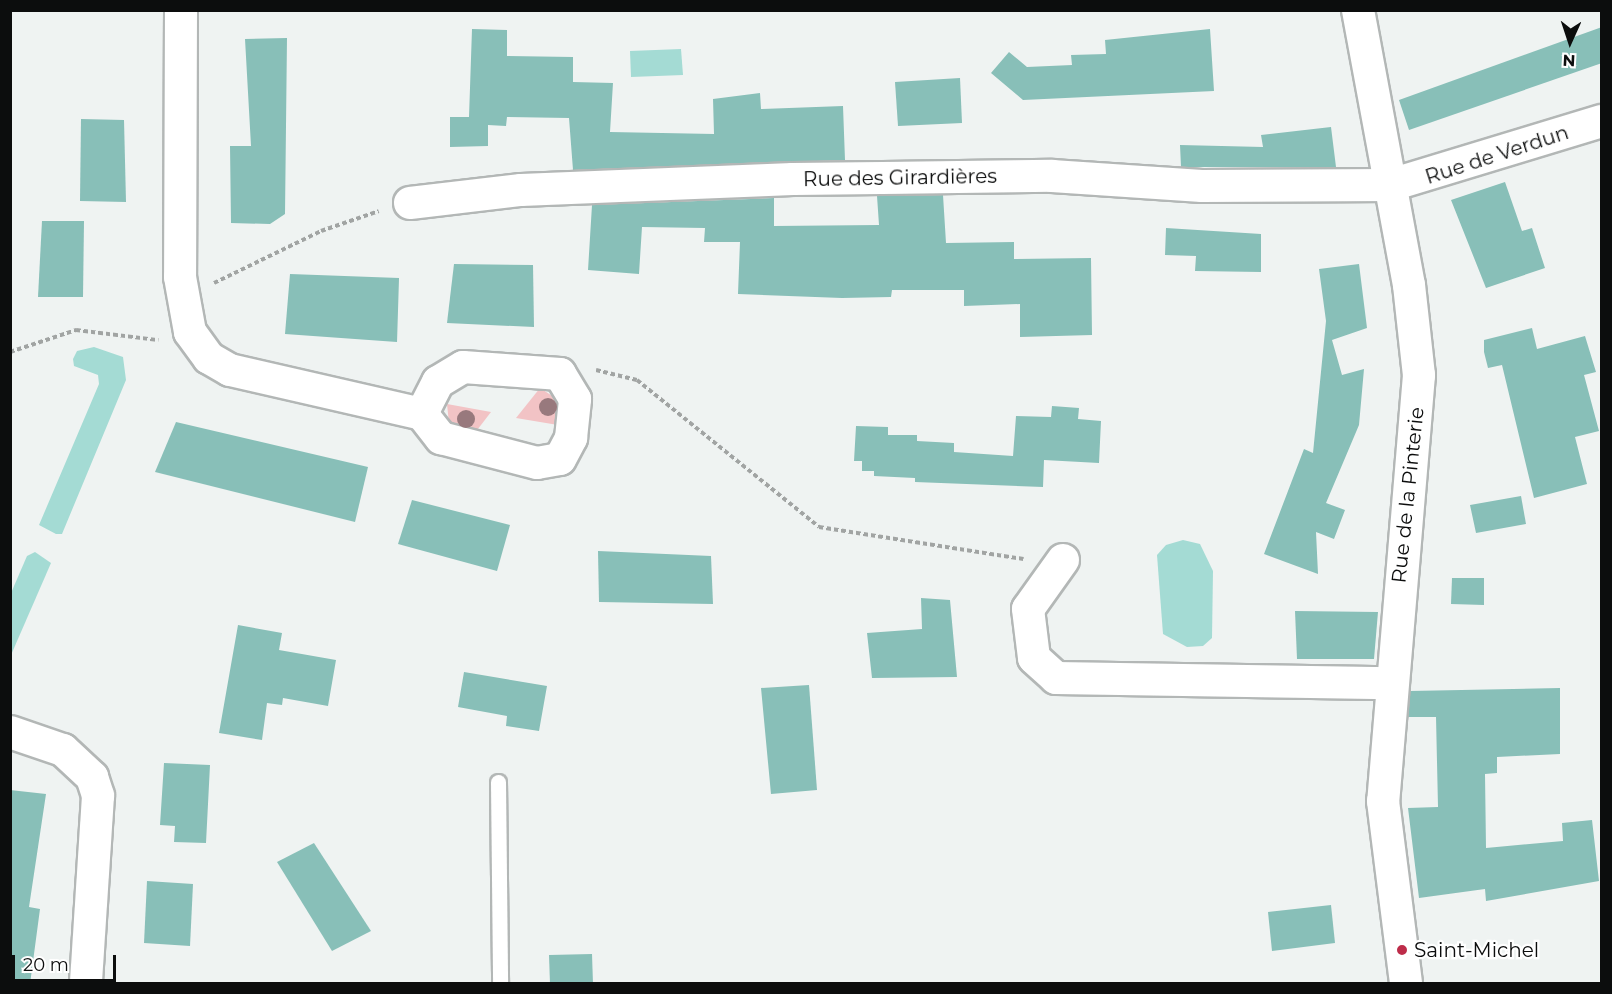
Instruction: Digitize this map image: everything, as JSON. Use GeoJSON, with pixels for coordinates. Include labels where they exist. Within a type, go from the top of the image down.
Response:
{"type":"FeatureCollection","features":[{"type":"Feature","properties":{"kind":"street"},"geometry":{"type":"LineString","coordinates":[[181,10],[181,223],[188,321],[209,358],[230,370],[422,414],[441,438],[537,463],[560,459],[571,438],[575,399],[560,374],[462,367],[438,382],[422,414]]}},
{"type":"Feature","properties":{"kind":"street","name":"Rue de la Pinterie"},"geometry":{"type":"LineString","coordinates":[[1358,10],[1392,185],[1419,375],[1390,683],[1383,827],[1406,984]]}},
{"type":"Feature","properties":{"kind":"street","name":"Rue de Verdun"},"geometry":{"type":"LineString","coordinates":[[1392,185],[1602,121]]}},
{"type":"Feature","properties":{"kind":"street","name":"Rue des Girardières"},"geometry":{"type":"LineString","coordinates":[[410,203],[521,190],[793,179],[1052,176],[1202,186],[1392,185]]}},
{"type":"Feature","properties":{"kind":"street"},"geometry":{"type":"LineString","coordinates":[[1063,560],[1028,609],[1034,658],[1056,678],[1390,683]]}},
{"type":"Feature","properties":{"kind":"street"},"geometry":{"type":"LineString","coordinates":[[10,732],[63,750],[92,777],[98,796],[86,984]]}},
{"type":"Feature","properties":{"kind":"lane"},"geometry":{"type":"LineString","coordinates":[[498,782],[500,984]]}},
{"type":"Feature","properties":{"kind":"path"},"geometry":{"type":"LineString","coordinates":[[10,352],[76,330],[166,341],[188,321],[233,270],[348,220],[410,203]]}},
{"type":"Feature","properties":{"kind":"path"},"geometry":{"type":"LineString","coordinates":[[560,374],[594,370],[637,380],[819,527],[1009,558],[1063,560]]}},
{"type":"Feature","properties":{"kind":"shaded area"},"geometry":{"type":"Polygon","coordinates":[[[540,388],[560,401],[564,426],[516,418],[540,388]]]}},
{"type":"Feature","properties":{"kind":"shaded area"},"geometry":{"type":"Polygon","coordinates":[[[447,404],[491,412],[471,438],[449,423],[447,404]]]}},
{"type":"Feature","properties":{"kind":"water"},"geometry":{"type":"Polygon","coordinates":[[[681,49],[683,75],[631,77],[630,51],[681,49]]]}},
{"type":"Feature","properties":{"kind":"water"},"geometry":{"type":"Polygon","coordinates":[[[94,347],[123,357],[126,380],[62,534],[56,534],[39,525],[99,384],[98,375],[74,366],[73,359],[77,351],[94,347]]]}},
{"type":"Feature","properties":{"kind":"water"},"geometry":{"type":"Polygon","coordinates":[[[1183,540],[1200,544],[1213,571],[1212,638],[1203,646],[1187,647],[1163,634],[1157,555],[1166,545],[1183,540]]]}},
{"type":"Feature","properties":{"kind":"water"},"geometry":{"type":"Polygon","coordinates":[[[35,552],[51,563],[11,655],[11,593],[27,556],[35,552]]]}},
{"type":"Feature","properties":{"kind":"building"},"geometry":{"type":"Polygon","coordinates":[[[1602,27],[1602,63],[1409,130],[1399,100],[1602,27]]]}},
{"type":"Feature","properties":{"kind":"building"},"geometry":{"type":"Polygon","coordinates":[[[472,29],[507,30],[507,56],[573,57],[573,82],[613,83],[610,132],[714,134],[713,99],[760,93],[761,109],[843,106],[845,160],[573,170],[569,118],[507,117],[506,126],[488,125],[488,146],[450,147],[450,117],[469,117],[472,29]]]}},
{"type":"Feature","properties":{"kind":"building"},"geometry":{"type":"Polygon","coordinates":[[[1210,29],[1214,91],[1023,100],[991,73],[1009,52],[1027,67],[1072,65],[1071,55],[1106,54],[1105,40],[1210,29]]]}},
{"type":"Feature","properties":{"kind":"building"},"geometry":{"type":"Polygon","coordinates":[[[287,38],[285,214],[270,224],[231,223],[230,146],[251,146],[245,39],[287,38]]]}},
{"type":"Feature","properties":{"kind":"building"},"geometry":{"type":"Polygon","coordinates":[[[960,78],[962,123],[898,126],[895,82],[960,78]]]}},
{"type":"Feature","properties":{"kind":"building"},"geometry":{"type":"Polygon","coordinates":[[[81,119],[124,120],[126,202],[80,201],[81,119]]]}},
{"type":"Feature","properties":{"kind":"building"},"geometry":{"type":"Polygon","coordinates":[[[1331,127],[1336,167],[1181,167],[1180,145],[1263,147],[1261,135],[1331,127]]]}},
{"type":"Feature","properties":{"kind":"building"},"geometry":{"type":"Polygon","coordinates":[[[1505,182],[1522,231],[1532,228],[1545,268],[1486,288],[1451,200],[1505,182]]]}},
{"type":"Feature","properties":{"kind":"building"},"geometry":{"type":"Polygon","coordinates":[[[943,195],[946,243],[1014,242],[1014,259],[1091,258],[1092,335],[1020,337],[1020,304],[964,306],[964,290],[892,290],[891,297],[842,298],[738,294],[740,242],[704,242],[705,228],[642,227],[639,274],[588,270],[592,205],[774,198],[774,226],[879,225],[877,196],[943,195]]]}},
{"type":"Feature","properties":{"kind":"building"},"geometry":{"type":"Polygon","coordinates":[[[42,221],[84,221],[83,297],[38,297],[42,221]]]}},
{"type":"Feature","properties":{"kind":"building"},"geometry":{"type":"Polygon","coordinates":[[[1166,228],[1261,234],[1261,272],[1195,271],[1196,256],[1165,255],[1166,228]]]}},
{"type":"Feature","properties":{"kind":"building"},"geometry":{"type":"Polygon","coordinates":[[[454,264],[533,265],[534,327],[447,323],[454,264]]]}},
{"type":"Feature","properties":{"kind":"building"},"geometry":{"type":"Polygon","coordinates":[[[1359,264],[1367,328],[1332,340],[1342,375],[1364,369],[1359,425],[1326,503],[1345,510],[1334,539],[1316,532],[1318,574],[1264,554],[1304,449],[1313,453],[1326,321],[1319,269],[1359,264]]]}},
{"type":"Feature","properties":{"kind":"building"},"geometry":{"type":"Polygon","coordinates":[[[290,274],[399,278],[397,342],[285,334],[290,274]]]}},
{"type":"Feature","properties":{"kind":"building"},"geometry":{"type":"Polygon","coordinates":[[[1532,328],[1537,349],[1585,336],[1596,372],[1584,375],[1599,431],[1575,437],[1587,484],[1534,498],[1502,365],[1488,368],[1484,352],[1484,340],[1532,328]]]}},
{"type":"Feature","properties":{"kind":"building"},"geometry":{"type":"Polygon","coordinates":[[[1052,406],[1079,408],[1078,419],[1101,421],[1099,463],[1044,460],[1043,487],[915,482],[915,478],[874,476],[874,471],[862,471],[862,461],[854,461],[856,426],[888,427],[888,435],[917,435],[917,441],[954,443],[954,452],[1013,456],[1016,416],[1051,417],[1052,406]]]}},
{"type":"Feature","properties":{"kind":"building"},"geometry":{"type":"Polygon","coordinates":[[[176,422],[368,467],[355,522],[155,472],[176,422]]]}},
{"type":"Feature","properties":{"kind":"building"},"geometry":{"type":"Polygon","coordinates":[[[1521,496],[1526,524],[1476,533],[1470,505],[1521,496]]]}},
{"type":"Feature","properties":{"kind":"building"},"geometry":{"type":"Polygon","coordinates":[[[412,500],[510,525],[497,571],[398,544],[412,500]]]}},
{"type":"Feature","properties":{"kind":"building"},"geometry":{"type":"Polygon","coordinates":[[[598,551],[711,556],[713,604],[599,602],[598,551]]]}},
{"type":"Feature","properties":{"kind":"building"},"geometry":{"type":"Polygon","coordinates":[[[1452,578],[1484,578],[1484,605],[1451,604],[1452,578]]]}},
{"type":"Feature","properties":{"kind":"building"},"geometry":{"type":"Polygon","coordinates":[[[921,598],[950,600],[957,677],[872,678],[867,633],[922,629],[921,598]]]}},
{"type":"Feature","properties":{"kind":"building"},"geometry":{"type":"Polygon","coordinates":[[[1295,611],[1378,612],[1374,659],[1297,659],[1295,611]]]}},
{"type":"Feature","properties":{"kind":"building"},"geometry":{"type":"Polygon","coordinates":[[[238,625],[282,633],[279,650],[336,660],[328,706],[283,698],[282,705],[267,703],[262,740],[219,733],[238,625]]]}},
{"type":"Feature","properties":{"kind":"building"},"geometry":{"type":"Polygon","coordinates":[[[464,672],[547,686],[539,731],[506,726],[507,716],[458,707],[464,672]]]}},
{"type":"Feature","properties":{"kind":"building"},"geometry":{"type":"Polygon","coordinates":[[[809,685],[817,790],[771,794],[761,688],[809,685]]]}},
{"type":"Feature","properties":{"kind":"building"},"geometry":{"type":"Polygon","coordinates":[[[1560,688],[1560,754],[1497,757],[1497,773],[1485,774],[1486,848],[1563,841],[1562,823],[1592,820],[1599,881],[1486,901],[1485,889],[1419,898],[1408,808],[1438,807],[1436,717],[1408,717],[1410,691],[1560,688]]]}},
{"type":"Feature","properties":{"kind":"building"},"geometry":{"type":"Polygon","coordinates":[[[164,763],[210,765],[206,843],[174,842],[175,826],[160,825],[164,763]]]}},
{"type":"Feature","properties":{"kind":"building"},"geometry":{"type":"Polygon","coordinates":[[[10,790],[46,794],[29,907],[40,909],[30,984],[10,984],[10,790]]]}},
{"type":"Feature","properties":{"kind":"building"},"geometry":{"type":"Polygon","coordinates":[[[314,843],[371,931],[332,951],[277,862],[314,843]]]}},
{"type":"Feature","properties":{"kind":"building"},"geometry":{"type":"Polygon","coordinates":[[[147,881],[193,884],[190,946],[144,943],[147,881]]]}},
{"type":"Feature","properties":{"kind":"building"},"geometry":{"type":"Polygon","coordinates":[[[1331,905],[1335,943],[1272,951],[1268,912],[1331,905]]]}},
{"type":"Feature","properties":{"kind":"building"},"geometry":{"type":"Polygon","coordinates":[[[592,954],[593,984],[550,984],[549,955],[592,954]]]}},
{"type":"Feature","properties":{"kind":"place","name":"Saint-Michel"},"geometry":{"type":"Point","coordinates":[1402,950]}}]}
